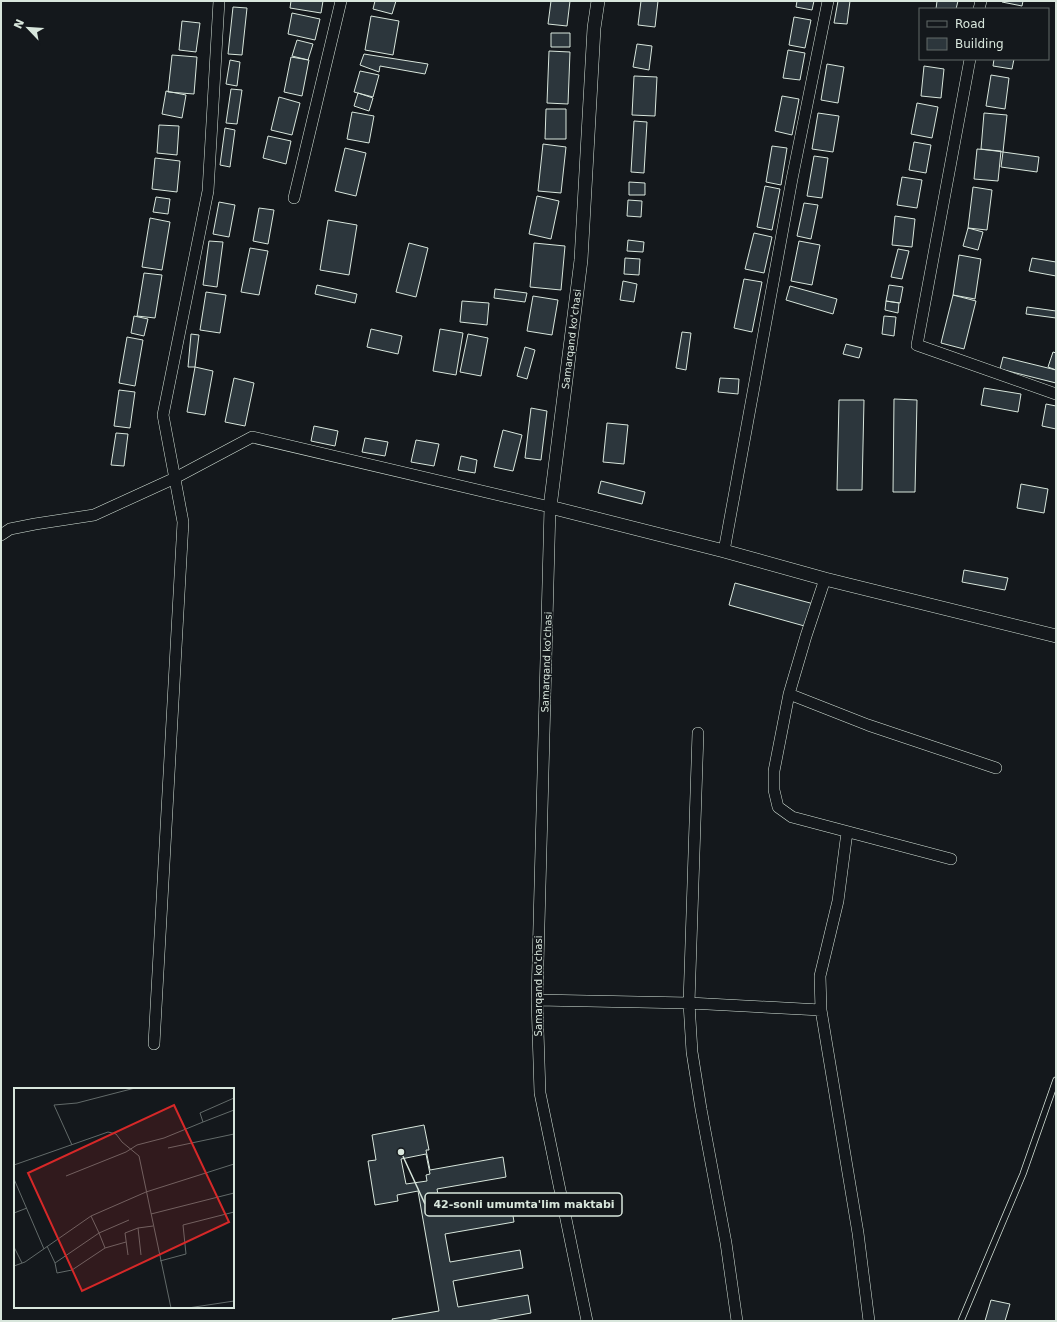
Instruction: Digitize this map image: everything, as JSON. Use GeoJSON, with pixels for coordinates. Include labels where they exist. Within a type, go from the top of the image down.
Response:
{"type":"FeatureCollection","features":[{"type":"Feature","properties":{"kind":"street"},"geometry":{"type":"LineString","coordinates":[[154,1044],[183,522],[163,415],[208,191],[219,1]]}},
{"type":"Feature","properties":{"kind":"street"},"geometry":{"type":"LineString","coordinates":[[294,198],[341,1]]}},
{"type":"Feature","properties":{"kind":"street","name":"Samarqand ko'chasi"},"geometry":{"type":"LineString","coordinates":[[587,1321],[540,1093],[537,1000],[550,507],[581,260],[594,28],[598,1]]}},
{"type":"Feature","properties":{"kind":"street"},"geometry":{"type":"LineString","coordinates":[[724,551],[792,179],[828,1]]}},
{"type":"Feature","properties":{"kind":"street"},"geometry":{"type":"LineString","coordinates":[[970,60],[918,345],[1056,394]]}},
{"type":"Feature","properties":{"kind":"street"},"geometry":{"type":"LineString","coordinates":[[1,535],[10,529],[94,515],[175,478],[252,437],[550,507],[724,551],[825,579],[1056,636]]}},
{"type":"Feature","properties":{"kind":"street"},"geometry":{"type":"LineString","coordinates":[[825,579],[789,694],[774,771],[774,790],[778,807],[792,817],[951,858]]}},
{"type":"Feature","properties":{"kind":"street"},"geometry":{"type":"LineString","coordinates":[[789,694],[868,725],[996,768]]}},
{"type":"Feature","properties":{"kind":"street"},"geometry":{"type":"LineString","coordinates":[[698,733],[689,1003],[692,1052],[700,1109],[726,1243],[737,1321]]}},
{"type":"Feature","properties":{"kind":"street"},"geometry":{"type":"LineString","coordinates":[[847,832],[838,902],[820,976],[820,1010],[858,1233],[869,1321]]}},
{"type":"Feature","properties":{"kind":"street"},"geometry":{"type":"LineString","coordinates":[[537,1000],[689,1003],[820,1010]]}},
{"type":"Feature","properties":{"kind":"lane"},"geometry":{"type":"LineString","coordinates":[[961,1321],[1024,1174],[1056,1080]]}},
{"type":"Feature","properties":{"kind":"building"},"geometry":{"type":"Polygon","coordinates":[[[291,1],[323,1],[321,13],[290,8],[291,1]]]}},
{"type":"Feature","properties":{"kind":"building"},"geometry":{"type":"Polygon","coordinates":[[[375,1],[396,1],[392,14],[373,9],[375,1]]]}},
{"type":"Feature","properties":{"kind":"building"},"geometry":{"type":"Polygon","coordinates":[[[551,1],[570,1],[567,26],[548,24],[551,1]]]}},
{"type":"Feature","properties":{"kind":"building"},"geometry":{"type":"Polygon","coordinates":[[[641,1],[658,1],[655,27],[638,25],[641,1]]]}},
{"type":"Feature","properties":{"kind":"building"},"geometry":{"type":"Polygon","coordinates":[[[797,1],[814,1],[812,10],[796,7],[797,1]]]}},
{"type":"Feature","properties":{"kind":"building"},"geometry":{"type":"Polygon","coordinates":[[[838,1],[850,1],[847,24],[834,23],[838,1]]]}},
{"type":"Feature","properties":{"kind":"building"},"geometry":{"type":"Polygon","coordinates":[[[937,1],[958,1],[956,8],[936,8],[937,1]]]}},
{"type":"Feature","properties":{"kind":"building"},"geometry":{"type":"Polygon","coordinates":[[[1002,1],[1023,1],[1022,6],[1002,1]]]}},
{"type":"Feature","properties":{"kind":"building"},"geometry":{"type":"Polygon","coordinates":[[[233,7],[247,8],[242,55],[228,54],[233,7]]]}},
{"type":"Feature","properties":{"kind":"building"},"geometry":{"type":"Polygon","coordinates":[[[292,13],[320,19],[315,40],[288,34],[292,13]]]}},
{"type":"Feature","properties":{"kind":"building"},"geometry":{"type":"Polygon","coordinates":[[[371,16],[399,21],[393,55],[365,50],[371,16]]]}},
{"type":"Feature","properties":{"kind":"building"},"geometry":{"type":"Polygon","coordinates":[[[794,17],[811,20],[805,48],[789,45],[794,17]]]}},
{"type":"Feature","properties":{"kind":"building"},"geometry":{"type":"Polygon","coordinates":[[[182,21],[200,23],[196,52],[179,50],[182,21]]]}},
{"type":"Feature","properties":{"kind":"building"},"geometry":{"type":"Polygon","coordinates":[[[551,33],[570,33],[570,47],[551,47],[551,33]]]}},
{"type":"Feature","properties":{"kind":"building"},"geometry":{"type":"Polygon","coordinates":[[[297,40],[313,44],[308,60],[292,56],[297,40]]]}},
{"type":"Feature","properties":{"kind":"building"},"geometry":{"type":"Polygon","coordinates":[[[637,44],[652,46],[649,70],[633,67],[637,44]]]}},
{"type":"Feature","properties":{"kind":"building"},"geometry":{"type":"Polygon","coordinates":[[[788,50],[805,53],[800,80],[783,78],[788,50]]]}},
{"type":"Feature","properties":{"kind":"building"},"geometry":{"type":"Polygon","coordinates":[[[549,51],[570,52],[568,104],[547,103],[549,51]]]}},
{"type":"Feature","properties":{"kind":"building"},"geometry":{"type":"Polygon","coordinates":[[[364,54],[428,64],[425,74],[380,66],[379,72],[360,65],[364,54]]]}},
{"type":"Feature","properties":{"kind":"building"},"geometry":{"type":"Polygon","coordinates":[[[172,55],[197,57],[194,94],[168,92],[172,55]]]}},
{"type":"Feature","properties":{"kind":"building"},"geometry":{"type":"Polygon","coordinates":[[[291,57],[309,60],[302,96],[284,92],[291,57]]]}},
{"type":"Feature","properties":{"kind":"building"},"geometry":{"type":"Polygon","coordinates":[[[230,60],[240,62],[237,86],[226,84],[230,60]]]}},
{"type":"Feature","properties":{"kind":"building"},"geometry":{"type":"Polygon","coordinates":[[[994,60],[1014,60],[1012,69],[993,66],[994,60]]]}},
{"type":"Feature","properties":{"kind":"building"},"geometry":{"type":"Polygon","coordinates":[[[827,64],[844,67],[838,103],[821,100],[827,64]]]}},
{"type":"Feature","properties":{"kind":"building"},"geometry":{"type":"Polygon","coordinates":[[[924,66],[944,69],[941,98],[921,96],[924,66]]]}},
{"type":"Feature","properties":{"kind":"building"},"geometry":{"type":"Polygon","coordinates":[[[360,71],[379,75],[373,97],[354,92],[360,71]]]}},
{"type":"Feature","properties":{"kind":"building"},"geometry":{"type":"Polygon","coordinates":[[[991,75],[1009,78],[1005,109],[986,106],[991,75]]]}},
{"type":"Feature","properties":{"kind":"building"},"geometry":{"type":"Polygon","coordinates":[[[634,76],[657,77],[655,116],[632,115],[634,76]]]}},
{"type":"Feature","properties":{"kind":"building"},"geometry":{"type":"Polygon","coordinates":[[[231,89],[242,90],[237,124],[226,123],[231,89]]]}},
{"type":"Feature","properties":{"kind":"building"},"geometry":{"type":"Polygon","coordinates":[[[166,91],[186,95],[182,118],[162,114],[166,91]]]}},
{"type":"Feature","properties":{"kind":"building"},"geometry":{"type":"Polygon","coordinates":[[[358,93],[373,98],[369,111],[354,106],[358,93]]]}},
{"type":"Feature","properties":{"kind":"building"},"geometry":{"type":"Polygon","coordinates":[[[782,96],[799,99],[792,135],[775,131],[782,96]]]}},
{"type":"Feature","properties":{"kind":"building"},"geometry":{"type":"Polygon","coordinates":[[[279,97],[300,103],[292,135],[271,130],[279,97]]]}},
{"type":"Feature","properties":{"kind":"building"},"geometry":{"type":"Polygon","coordinates":[[[917,103],[938,107],[932,138],[911,134],[917,103]]]}},
{"type":"Feature","properties":{"kind":"building"},"geometry":{"type":"Polygon","coordinates":[[[546,109],[566,109],[566,139],[545,139],[546,109]]]}},
{"type":"Feature","properties":{"kind":"building"},"geometry":{"type":"Polygon","coordinates":[[[352,112],[374,116],[369,143],[347,139],[352,112]]]}},
{"type":"Feature","properties":{"kind":"building"},"geometry":{"type":"Polygon","coordinates":[[[818,113],[839,116],[833,152],[812,149],[818,113]]]}},
{"type":"Feature","properties":{"kind":"building"},"geometry":{"type":"Polygon","coordinates":[[[984,113],[1007,115],[1003,152],[981,149],[984,113]]]}},
{"type":"Feature","properties":{"kind":"building"},"geometry":{"type":"Polygon","coordinates":[[[634,121],[647,122],[644,173],[631,172],[634,121]]]}},
{"type":"Feature","properties":{"kind":"building"},"geometry":{"type":"Polygon","coordinates":[[[159,125],[179,126],[177,155],[157,153],[159,125]]]}},
{"type":"Feature","properties":{"kind":"building"},"geometry":{"type":"Polygon","coordinates":[[[225,128],[235,130],[230,167],[220,165],[225,128]]]}},
{"type":"Feature","properties":{"kind":"building"},"geometry":{"type":"Polygon","coordinates":[[[268,136],[291,141],[286,164],[263,158],[268,136]]]}},
{"type":"Feature","properties":{"kind":"building"},"geometry":{"type":"Polygon","coordinates":[[[914,142],[931,145],[926,173],[909,170],[914,142]]]}},
{"type":"Feature","properties":{"kind":"building"},"geometry":{"type":"Polygon","coordinates":[[[543,144],[566,147],[561,193],[538,191],[543,144]]]}},
{"type":"Feature","properties":{"kind":"building"},"geometry":{"type":"Polygon","coordinates":[[[772,146],[787,148],[781,185],[766,182],[772,146]]]}},
{"type":"Feature","properties":{"kind":"building"},"geometry":{"type":"Polygon","coordinates":[[[345,148],[366,153],[356,196],[335,191],[345,148]]]}},
{"type":"Feature","properties":{"kind":"building"},"geometry":{"type":"Polygon","coordinates":[[[977,149],[1001,151],[998,181],[974,179],[977,149]]]}},
{"type":"Feature","properties":{"kind":"building"},"geometry":{"type":"Polygon","coordinates":[[[1003,152],[1039,157],[1037,172],[1001,167],[1003,152]]]}},
{"type":"Feature","properties":{"kind":"building"},"geometry":{"type":"Polygon","coordinates":[[[814,156],[828,158],[822,198],[807,196],[814,156]]]}},
{"type":"Feature","properties":{"kind":"building"},"geometry":{"type":"Polygon","coordinates":[[[155,158],[180,161],[177,192],[152,189],[155,158]]]}},
{"type":"Feature","properties":{"kind":"building"},"geometry":{"type":"Polygon","coordinates":[[[902,177],[922,180],[917,208],[897,205],[902,177]]]}},
{"type":"Feature","properties":{"kind":"building"},"geometry":{"type":"Polygon","coordinates":[[[629,182],[645,183],[645,195],[629,195],[629,182]]]}},
{"type":"Feature","properties":{"kind":"building"},"geometry":{"type":"Polygon","coordinates":[[[765,186],[780,189],[772,230],[757,227],[765,186]]]}},
{"type":"Feature","properties":{"kind":"building"},"geometry":{"type":"Polygon","coordinates":[[[973,187],[992,190],[987,230],[968,228],[973,187]]]}},
{"type":"Feature","properties":{"kind":"building"},"geometry":{"type":"Polygon","coordinates":[[[537,196],[559,201],[551,239],[529,234],[537,196]]]}},
{"type":"Feature","properties":{"kind":"building"},"geometry":{"type":"Polygon","coordinates":[[[156,197],[170,199],[168,214],[153,212],[156,197]]]}},
{"type":"Feature","properties":{"kind":"building"},"geometry":{"type":"Polygon","coordinates":[[[628,200],[642,201],[641,217],[627,216],[628,200]]]}},
{"type":"Feature","properties":{"kind":"building"},"geometry":{"type":"Polygon","coordinates":[[[219,202],[235,205],[229,237],[213,234],[219,202]]]}},
{"type":"Feature","properties":{"kind":"building"},"geometry":{"type":"Polygon","coordinates":[[[804,203],[818,205],[811,239],[797,236],[804,203]]]}},
{"type":"Feature","properties":{"kind":"building"},"geometry":{"type":"Polygon","coordinates":[[[259,208],[274,210],[268,244],[253,241],[259,208]]]}},
{"type":"Feature","properties":{"kind":"building"},"geometry":{"type":"Polygon","coordinates":[[[895,216],[915,219],[912,247],[892,245],[895,216]]]}},
{"type":"Feature","properties":{"kind":"building"},"geometry":{"type":"Polygon","coordinates":[[[150,218],[170,222],[162,270],[142,267],[150,218]]]}},
{"type":"Feature","properties":{"kind":"building"},"geometry":{"type":"Polygon","coordinates":[[[328,220],[357,225],[349,275],[320,270],[328,220]]]}},
{"type":"Feature","properties":{"kind":"building"},"geometry":{"type":"Polygon","coordinates":[[[968,228],[983,232],[978,250],[963,246],[968,228]]]}},
{"type":"Feature","properties":{"kind":"building"},"geometry":{"type":"Polygon","coordinates":[[[754,233],[772,237],[764,273],[745,269],[754,233]]]}},
{"type":"Feature","properties":{"kind":"building"},"geometry":{"type":"Polygon","coordinates":[[[628,240],[644,242],[643,252],[627,251],[628,240]]]}},
{"type":"Feature","properties":{"kind":"building"},"geometry":{"type":"Polygon","coordinates":[[[209,241],[223,242],[217,287],[203,285],[209,241]]]}},
{"type":"Feature","properties":{"kind":"building"},"geometry":{"type":"Polygon","coordinates":[[[799,241],[820,245],[812,285],[791,281],[799,241]]]}},
{"type":"Feature","properties":{"kind":"building"},"geometry":{"type":"Polygon","coordinates":[[[409,243],[428,248],[416,297],[396,292],[409,243]]]}},
{"type":"Feature","properties":{"kind":"building"},"geometry":{"type":"Polygon","coordinates":[[[534,243],[565,246],[561,290],[530,287],[534,243]]]}},
{"type":"Feature","properties":{"kind":"building"},"geometry":{"type":"Polygon","coordinates":[[[250,248],[268,251],[259,295],[241,292],[250,248]]]}},
{"type":"Feature","properties":{"kind":"building"},"geometry":{"type":"Polygon","coordinates":[[[898,249],[909,251],[902,279],[891,277],[898,249]]]}},
{"type":"Feature","properties":{"kind":"building"},"geometry":{"type":"Polygon","coordinates":[[[959,255],[981,259],[975,299],[953,295],[959,255]]]}},
{"type":"Feature","properties":{"kind":"building"},"geometry":{"type":"Polygon","coordinates":[[[625,258],[640,259],[639,275],[624,274],[625,258]]]}},
{"type":"Feature","properties":{"kind":"building"},"geometry":{"type":"Polygon","coordinates":[[[1032,258],[1056,262],[1056,276],[1029,271],[1032,258]]]}},
{"type":"Feature","properties":{"kind":"building"},"geometry":{"type":"Polygon","coordinates":[[[144,273],[162,275],[155,318],[137,316],[144,273]]]}},
{"type":"Feature","properties":{"kind":"building"},"geometry":{"type":"Polygon","coordinates":[[[744,279],[762,282],[752,332],[734,328],[744,279]]]}},
{"type":"Feature","properties":{"kind":"building"},"geometry":{"type":"Polygon","coordinates":[[[623,281],[637,284],[634,302],[620,300],[623,281]]]}},
{"type":"Feature","properties":{"kind":"building"},"geometry":{"type":"Polygon","coordinates":[[[317,285],[357,294],[355,303],[315,294],[317,285]]]}},
{"type":"Feature","properties":{"kind":"building"},"geometry":{"type":"Polygon","coordinates":[[[889,285],[903,287],[900,303],[886,301],[889,285]]]}},
{"type":"Feature","properties":{"kind":"building"},"geometry":{"type":"Polygon","coordinates":[[[790,286],[837,299],[833,314],[786,300],[790,286]]]}},
{"type":"Feature","properties":{"kind":"building"},"geometry":{"type":"Polygon","coordinates":[[[495,289],[527,293],[525,302],[494,298],[495,289]]]}},
{"type":"Feature","properties":{"kind":"building"},"geometry":{"type":"Polygon","coordinates":[[[206,292],[226,295],[220,333],[200,330],[206,292]]]}},
{"type":"Feature","properties":{"kind":"building"},"geometry":{"type":"Polygon","coordinates":[[[953,295],[976,301],[964,349],[941,343],[953,295]]]}},
{"type":"Feature","properties":{"kind":"building"},"geometry":{"type":"Polygon","coordinates":[[[533,296],[558,300],[552,335],[527,331],[533,296]]]}},
{"type":"Feature","properties":{"kind":"building"},"geometry":{"type":"Polygon","coordinates":[[[462,301],[489,303],[487,325],[460,322],[462,301]]]}},
{"type":"Feature","properties":{"kind":"building"},"geometry":{"type":"Polygon","coordinates":[[[886,301],[899,303],[898,313],[885,310],[886,301]]]}},
{"type":"Feature","properties":{"kind":"building"},"geometry":{"type":"Polygon","coordinates":[[[1027,307],[1056,311],[1056,318],[1026,314],[1027,307]]]}},
{"type":"Feature","properties":{"kind":"building"},"geometry":{"type":"Polygon","coordinates":[[[134,316],[148,319],[144,336],[131,333],[134,316]]]}},
{"type":"Feature","properties":{"kind":"building"},"geometry":{"type":"Polygon","coordinates":[[[884,316],[896,317],[894,336],[882,334],[884,316]]]}},
{"type":"Feature","properties":{"kind":"building"},"geometry":{"type":"Polygon","coordinates":[[[371,329],[402,336],[398,354],[367,347],[371,329]]]}},
{"type":"Feature","properties":{"kind":"building"},"geometry":{"type":"Polygon","coordinates":[[[440,329],[463,333],[456,375],[433,371],[440,329]]]}},
{"type":"Feature","properties":{"kind":"building"},"geometry":{"type":"Polygon","coordinates":[[[682,332],[691,333],[686,370],[676,368],[682,332]]]}},
{"type":"Feature","properties":{"kind":"building"},"geometry":{"type":"Polygon","coordinates":[[[191,334],[199,335],[195,367],[188,367],[191,334]]]}},
{"type":"Feature","properties":{"kind":"building"},"geometry":{"type":"Polygon","coordinates":[[[468,334],[488,338],[481,376],[460,372],[468,334]]]}},
{"type":"Feature","properties":{"kind":"building"},"geometry":{"type":"Polygon","coordinates":[[[127,337],[143,340],[135,386],[119,383],[127,337]]]}},
{"type":"Feature","properties":{"kind":"building"},"geometry":{"type":"Polygon","coordinates":[[[846,344],[862,348],[859,358],[843,354],[846,344]]]}},
{"type":"Feature","properties":{"kind":"building"},"geometry":{"type":"Polygon","coordinates":[[[525,347],[535,350],[527,379],[517,376],[525,347]]]}},
{"type":"Feature","properties":{"kind":"building"},"geometry":{"type":"Polygon","coordinates":[[[1053,352],[1056,353],[1056,370],[1048,367],[1053,352]]]}},
{"type":"Feature","properties":{"kind":"building"},"geometry":{"type":"Polygon","coordinates":[[[1003,357],[1056,370],[1056,383],[1000,369],[1003,357]]]}},
{"type":"Feature","properties":{"kind":"building"},"geometry":{"type":"Polygon","coordinates":[[[195,367],[213,371],[205,415],[187,412],[195,367]]]}},
{"type":"Feature","properties":{"kind":"building"},"geometry":{"type":"Polygon","coordinates":[[[234,378],[254,383],[245,426],[225,422],[234,378]]]}},
{"type":"Feature","properties":{"kind":"building"},"geometry":{"type":"Polygon","coordinates":[[[720,378],[739,379],[738,394],[718,392],[720,378]]]}},
{"type":"Feature","properties":{"kind":"building"},"geometry":{"type":"Polygon","coordinates":[[[984,388],[1021,394],[1018,412],[981,405],[984,388]]]}},
{"type":"Feature","properties":{"kind":"building"},"geometry":{"type":"Polygon","coordinates":[[[119,390],[135,392],[130,428],[114,426],[119,390]]]}},
{"type":"Feature","properties":{"kind":"building"},"geometry":{"type":"Polygon","coordinates":[[[894,399],[917,400],[915,492],[893,492],[894,399]]]}},
{"type":"Feature","properties":{"kind":"building"},"geometry":{"type":"Polygon","coordinates":[[[839,400],[864,400],[862,490],[837,490],[839,400]]]}},
{"type":"Feature","properties":{"kind":"building"},"geometry":{"type":"Polygon","coordinates":[[[1046,404],[1056,406],[1056,429],[1042,426],[1046,404]]]}},
{"type":"Feature","properties":{"kind":"building"},"geometry":{"type":"Polygon","coordinates":[[[531,408],[547,411],[541,460],[525,458],[531,408]]]}},
{"type":"Feature","properties":{"kind":"building"},"geometry":{"type":"Polygon","coordinates":[[[607,423],[628,425],[624,464],[603,462],[607,423]]]}},
{"type":"Feature","properties":{"kind":"building"},"geometry":{"type":"Polygon","coordinates":[[[314,426],[338,431],[335,446],[311,441],[314,426]]]}},
{"type":"Feature","properties":{"kind":"building"},"geometry":{"type":"Polygon","coordinates":[[[503,430],[522,435],[513,471],[494,467],[503,430]]]}},
{"type":"Feature","properties":{"kind":"building"},"geometry":{"type":"Polygon","coordinates":[[[116,433],[128,434],[124,466],[111,465],[116,433]]]}},
{"type":"Feature","properties":{"kind":"building"},"geometry":{"type":"Polygon","coordinates":[[[365,438],[388,442],[385,456],[362,452],[365,438]]]}},
{"type":"Feature","properties":{"kind":"building"},"geometry":{"type":"Polygon","coordinates":[[[416,440],[439,444],[434,466],[411,462],[416,440]]]}},
{"type":"Feature","properties":{"kind":"building"},"geometry":{"type":"Polygon","coordinates":[[[461,456],[477,460],[475,473],[458,470],[461,456]]]}},
{"type":"Feature","properties":{"kind":"building"},"geometry":{"type":"Polygon","coordinates":[[[601,481],[645,492],[642,504],[598,493],[601,481]]]}},
{"type":"Feature","properties":{"kind":"building"},"geometry":{"type":"Polygon","coordinates":[[[1021,484],[1048,489],[1044,513],[1017,508],[1021,484]]]}},
{"type":"Feature","properties":{"kind":"building"},"geometry":{"type":"Polygon","coordinates":[[[964,570],[1008,578],[1005,590],[962,582],[964,570]]]}},
{"type":"Feature","properties":{"kind":"building"},"geometry":{"type":"Polygon","coordinates":[[[735,583],[814,604],[808,627],[729,605],[735,583]]]}},
{"type":"Feature","properties":{"kind":"building"},"geometry":{"type":"Polygon","coordinates":[[[424,1125],[429,1150],[426,1150],[430,1170],[503,1157],[506,1177],[437,1189],[442,1215],[511,1203],[514,1222],[445,1234],[450,1262],[520,1250],[523,1268],[453,1281],[458,1307],[528,1295],[531,1313],[487,1321],[393,1321],[392,1319],[439,1311],[418,1191],[397,1195],[398,1201],[375,1205],[368,1161],[376,1160],[372,1135],[424,1125]],[[426,1154],[401,1159],[406,1184],[427,1181],[426,1175],[430,1174],[426,1154]]]}},
{"type":"Feature","properties":{"kind":"building"},"geometry":{"type":"Polygon","coordinates":[[[991,1300],[1010,1304],[1005,1321],[985,1321],[991,1300]]]}},
{"type":"Feature","properties":{"kind":"place","name":"42-sonli umumta'lim maktabi"},"geometry":{"type":"Point","coordinates":[401,1152]}}]}
